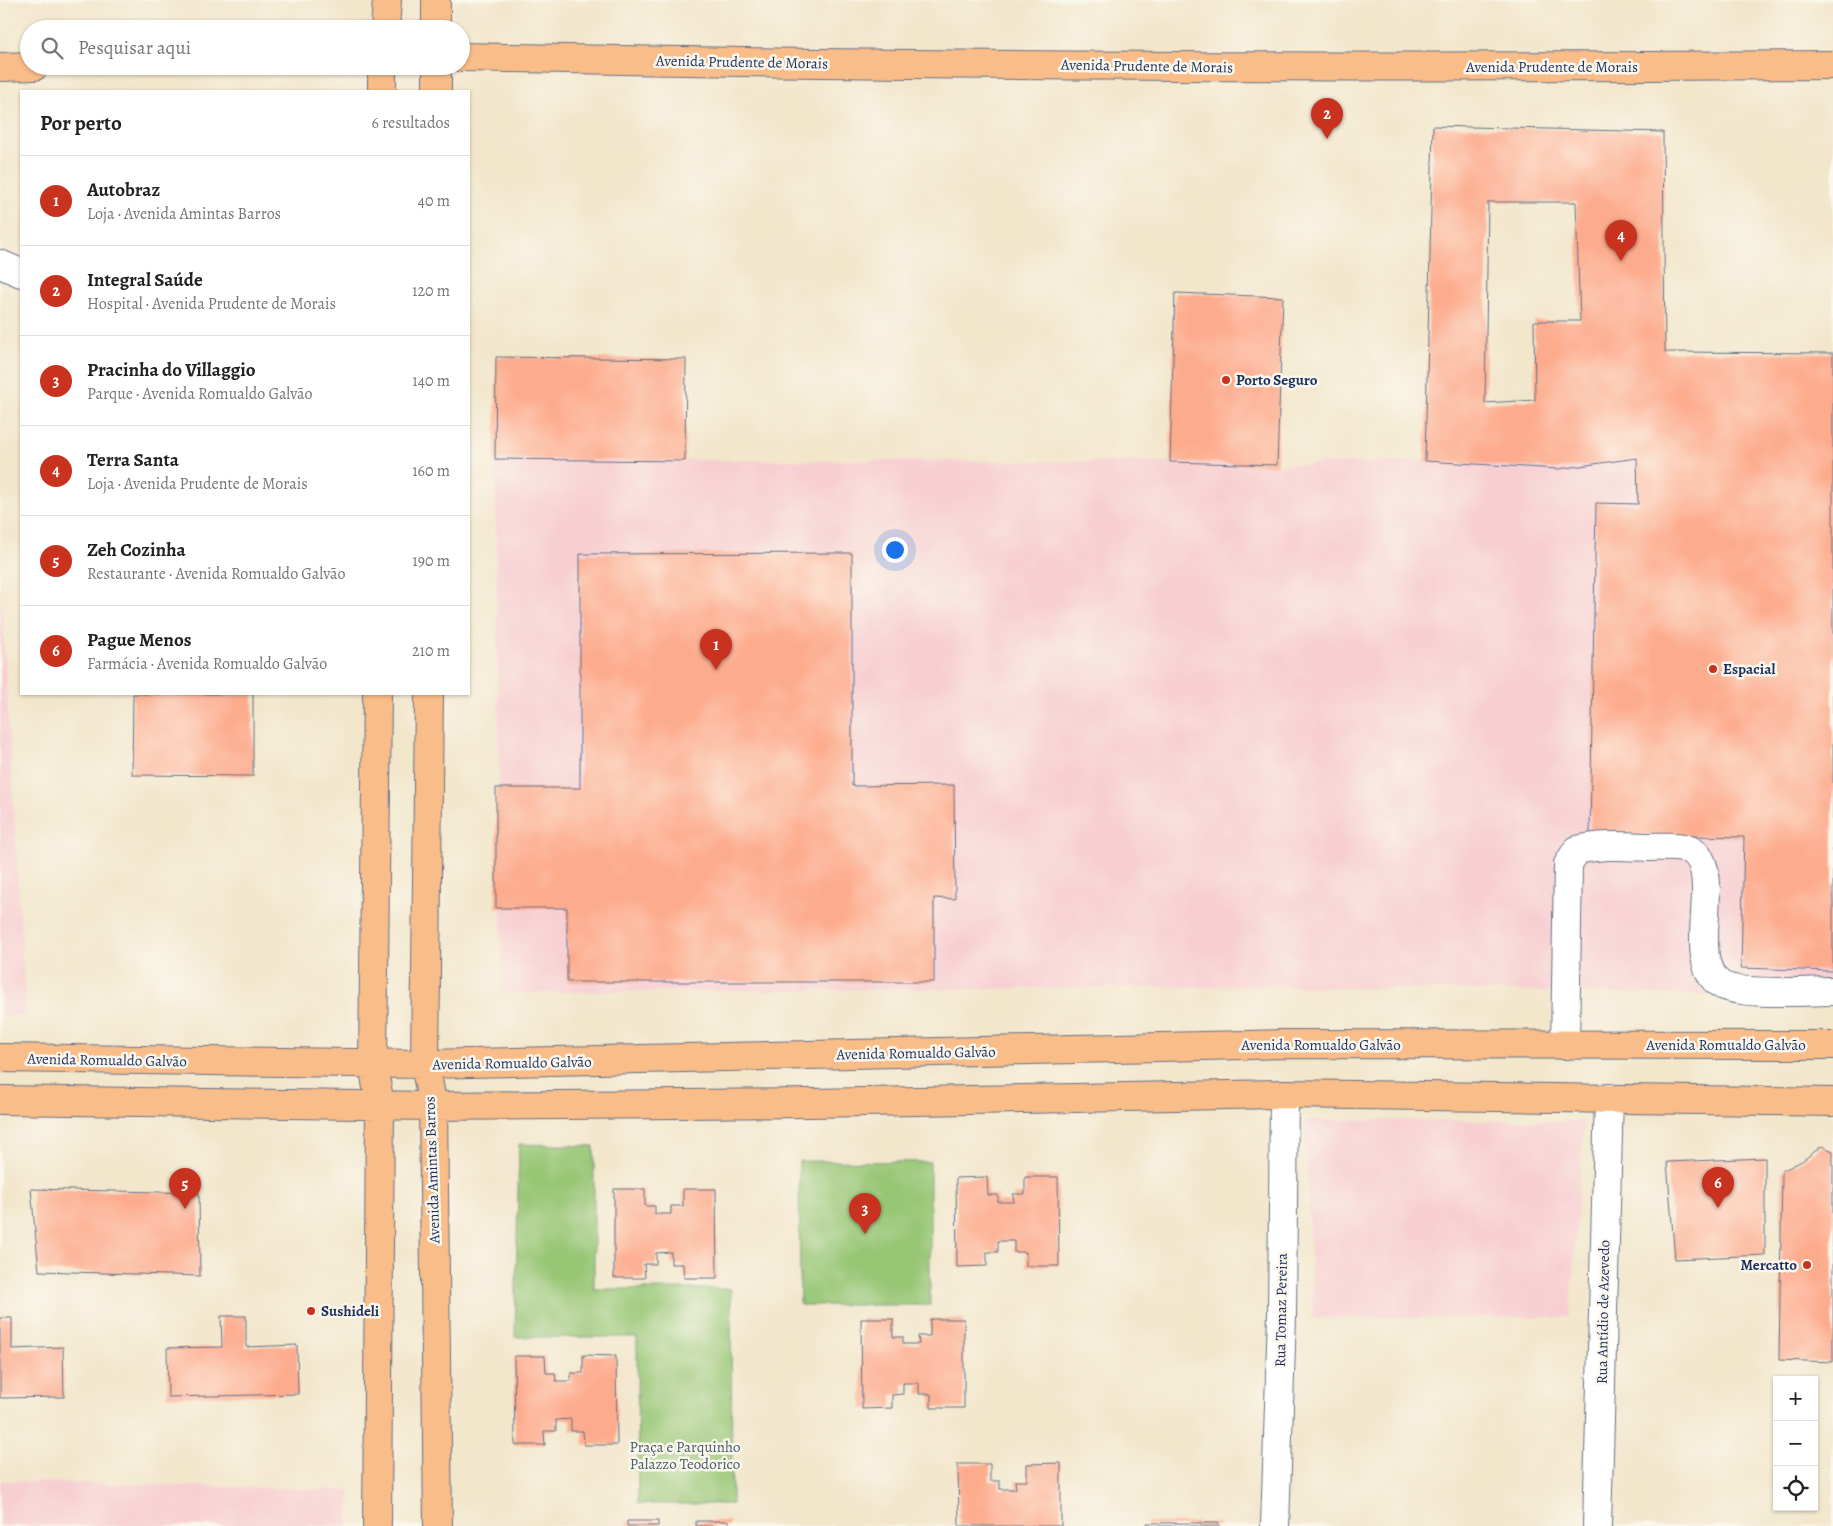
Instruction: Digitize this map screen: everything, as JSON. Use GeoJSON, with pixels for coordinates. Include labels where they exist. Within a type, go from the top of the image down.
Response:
{"type":"FeatureCollection","features":[{"type":"Feature","properties":{"kind":"main road"},"geometry":{"type":"LineString","coordinates":[[386,20],[388,0]]}},
{"type":"Feature","properties":{"kind":"main road"},"geometry":{"type":"LineString","coordinates":[[436,0],[436,20]]}},
{"type":"Feature","properties":{"kind":"main road","name":"Avenida Prudente de Morais"},"geometry":{"type":"LineString","coordinates":[[470,57],[716,62],[1291,68],[1833,65]]}},
{"type":"Feature","properties":{"kind":"main road"},"geometry":{"type":"LineString","coordinates":[[0,67],[20,66]]}},
{"type":"Feature","properties":{"kind":"main road"},"geometry":{"type":"LineString","coordinates":[[382,75],[382,90]]}},
{"type":"Feature","properties":{"kind":"main road"},"geometry":{"type":"LineString","coordinates":[[436,90],[437,75]]}},
{"type":"Feature","properties":{"kind":"main road"},"geometry":{"type":"LineString","coordinates":[[377,1526],[380,1105],[373,1064],[378,695]]}},
{"type":"Feature","properties":{"kind":"main road","name":"Avenida Amintas Barros"},"geometry":{"type":"LineString","coordinates":[[429,695],[425,1064],[434,1106],[438,1526]]}},
{"type":"Feature","properties":{"kind":"main road","name":"Avenida Romualdo Galvão"},"geometry":{"type":"LineString","coordinates":[[0,1058],[425,1064],[1284,1044],[1833,1045]]}},
{"type":"Feature","properties":{"kind":"main road"},"geometry":{"type":"LineString","coordinates":[[0,1100],[434,1106],[811,1103],[1284,1094],[1833,1102]]}},
{"type":"Feature","properties":{"kind":"street"},"geometry":{"type":"LineString","coordinates":[[0,264],[20,274]]}},
{"type":"Feature","properties":{"kind":"street"},"geometry":{"type":"LineString","coordinates":[[1566,1045],[1568,864],[1577,850],[1596,845],[1683,848],[1696,854],[1705,869],[1705,959],[1710,974],[1721,984],[1737,990],[1833,990]]}},
{"type":"Feature","properties":{"kind":"street","name":"Rua Tomaz Pereira"},"geometry":{"type":"LineString","coordinates":[[1276,1526],[1282,1315],[1284,1094]]}},
{"type":"Feature","properties":{"kind":"street","name":"Rua Antídio de Azevedo"},"geometry":{"type":"LineString","coordinates":[[1597,1526],[1609,1098]]}},
{"type":"Feature","properties":{"kind":"shaded area"},"geometry":{"type":"Polygon","coordinates":[[[1637,458],[1833,464],[1833,998],[1278,986],[502,993],[495,459],[1170,462],[1277,465],[1425,461],[1558,469],[1637,458]]]}},
{"type":"Feature","properties":{"kind":"shaded area"},"geometry":{"type":"Polygon","coordinates":[[[0,579],[26,1015],[0,1016],[0,579]]]}},
{"type":"Feature","properties":{"kind":"shaded area"},"geometry":{"type":"Polygon","coordinates":[[[1305,1120],[1584,1121],[1570,1317],[1313,1318],[1305,1120]]]}},
{"type":"Feature","properties":{"kind":"shaded area"},"geometry":{"type":"Polygon","coordinates":[[[0,1481],[350,1490],[349,1526],[0,1526],[0,1481]]]}},
{"type":"Feature","properties":{"kind":"green space","name":"Praça e Parquinho Palazzo Teodorico"},"geometry":{"type":"Polygon","coordinates":[[[519,1144],[594,1146],[594,1289],[731,1289],[732,1504],[638,1504],[637,1337],[515,1337],[519,1144]]]}},
{"type":"Feature","properties":{"kind":"green space"},"geometry":{"type":"Polygon","coordinates":[[[799,1161],[930,1162],[930,1305],[800,1305],[799,1161]]]}},
{"type":"Feature","properties":{"kind":"building"},"geometry":{"type":"Polygon","coordinates":[[[1433,126],[1663,132],[1665,352],[1833,353],[1833,971],[1741,968],[1744,837],[1590,834],[1596,503],[1638,504],[1637,458],[1558,469],[1425,461],[1433,126]],[[1488,202],[1485,403],[1535,400],[1534,321],[1580,321],[1576,202],[1488,202]]]}},
{"type":"Feature","properties":{"kind":"building","name":"Porto Seguro"},"geometry":{"type":"Polygon","coordinates":[[[1175,293],[1283,297],[1277,465],[1170,462],[1175,293]]]}},
{"type":"Feature","properties":{"kind":"building"},"geometry":{"type":"Polygon","coordinates":[[[496,357],[686,359],[685,461],[495,459],[496,357]]]}},
{"type":"Feature","properties":{"kind":"building"},"geometry":{"type":"Polygon","coordinates":[[[852,553],[852,786],[954,785],[955,899],[934,898],[934,982],[567,982],[567,908],[496,908],[496,788],[580,788],[580,554],[852,553]]]}},
{"type":"Feature","properties":{"kind":"building"},"geometry":{"type":"Polygon","coordinates":[[[133,695],[253,695],[253,776],[132,775],[133,695]]]}},
{"type":"Feature","properties":{"kind":"building","name":"Mercatto"},"geometry":{"type":"Polygon","coordinates":[[[1822,1146],[1833,1151],[1833,1362],[1779,1360],[1782,1171],[1802,1161],[1822,1146]]]}},
{"type":"Feature","properties":{"kind":"building"},"geometry":{"type":"Polygon","coordinates":[[[1765,1158],[1765,1255],[1675,1259],[1667,1162],[1765,1158]]]}},
{"type":"Feature","properties":{"kind":"building"},"geometry":{"type":"Polygon","coordinates":[[[987,1177],[988,1195],[998,1195],[998,1202],[1014,1202],[1013,1194],[1025,1194],[1025,1177],[1058,1177],[1059,1266],[1026,1266],[1026,1252],[1014,1252],[1014,1241],[998,1241],[998,1252],[987,1252],[987,1266],[957,1267],[956,1178],[987,1177]]]}},
{"type":"Feature","properties":{"kind":"building"},"geometry":{"type":"Polygon","coordinates":[[[31,1189],[199,1193],[200,1276],[39,1271],[31,1189]]]}},
{"type":"Feature","properties":{"kind":"building"},"geometry":{"type":"Polygon","coordinates":[[[614,1189],[645,1189],[645,1206],[655,1206],[655,1214],[671,1214],[671,1206],[683,1206],[683,1189],[716,1189],[717,1278],[684,1278],[683,1264],[671,1264],[671,1252],[656,1253],[656,1264],[644,1264],[645,1278],[614,1278],[614,1189]]]}},
{"type":"Feature","properties":{"kind":"building"},"geometry":{"type":"Polygon","coordinates":[[[221,1316],[246,1316],[246,1347],[297,1345],[298,1394],[168,1397],[167,1348],[222,1347],[221,1316]]]}},
{"type":"Feature","properties":{"kind":"building"},"geometry":{"type":"Polygon","coordinates":[[[0,1318],[12,1318],[12,1349],[63,1347],[64,1397],[0,1398],[0,1318]]]}},
{"type":"Feature","properties":{"kind":"building"},"geometry":{"type":"Polygon","coordinates":[[[861,1319],[893,1319],[893,1337],[903,1337],[903,1344],[919,1344],[918,1336],[930,1336],[930,1319],[964,1319],[964,1408],[931,1408],[931,1394],[919,1394],[919,1383],[903,1383],[903,1394],[892,1395],[892,1408],[862,1409],[861,1319]]]}},
{"type":"Feature","properties":{"kind":"building"},"geometry":{"type":"Polygon","coordinates":[[[583,1355],[616,1356],[617,1445],[584,1445],[583,1431],[571,1431],[571,1419],[556,1420],[556,1431],[544,1431],[545,1445],[515,1445],[514,1356],[545,1356],[546,1373],[555,1373],[556,1381],[571,1381],[571,1373],[583,1373],[583,1355]]]}},
{"type":"Feature","properties":{"kind":"building"},"geometry":{"type":"Polygon","coordinates":[[[1061,1463],[1061,1526],[959,1526],[958,1464],[990,1464],[990,1481],[1000,1481],[1000,1489],[1016,1489],[1015,1481],[1027,1481],[1027,1464],[1061,1463]]]}},
{"type":"Feature","properties":{"kind":"building"},"geometry":{"type":"Polygon","coordinates":[[[627,1521],[658,1521],[658,1526],[627,1526],[627,1521]]]}},
{"type":"Feature","properties":{"kind":"building"},"geometry":{"type":"Polygon","coordinates":[[[696,1521],[729,1521],[729,1526],[696,1526],[696,1521]]]}},
{"type":"Feature","properties":{"kind":"building"},"geometry":{"type":"Polygon","coordinates":[[[1147,1523],[1219,1523],[1219,1526],[1147,1526],[1147,1523]]]}},
{"type":"Feature","properties":{"kind":"place","name":"Integral Saúde"},"geometry":{"type":"Point","coordinates":[1327,139]}},
{"type":"Feature","properties":{"kind":"place","name":"Terra Santa"},"geometry":{"type":"Point","coordinates":[1621,261]}},
{"type":"Feature","properties":{"kind":"place","name":"Porto Seguro"},"geometry":{"type":"Point","coordinates":[1226,380]}},
{"type":"Feature","properties":{"kind":"place","name":"Espacial"},"geometry":{"type":"Point","coordinates":[1713,669]}},
{"type":"Feature","properties":{"kind":"place","name":"Autobraz"},"geometry":{"type":"Point","coordinates":[716,670]}},
{"type":"Feature","properties":{"kind":"place","name":"Pague Menos"},"geometry":{"type":"Point","coordinates":[1718,1208]}},
{"type":"Feature","properties":{"kind":"place","name":"Zeh Cozinha"},"geometry":{"type":"Point","coordinates":[185,1209]}},
{"type":"Feature","properties":{"kind":"place","name":"Pracinha do Villaggio"},"geometry":{"type":"Point","coordinates":[865,1234]}},
{"type":"Feature","properties":{"kind":"place","name":"Mercatto"},"geometry":{"type":"Point","coordinates":[1807,1265]}},
{"type":"Feature","properties":{"kind":"place","name":"Sushideli"},"geometry":{"type":"Point","coordinates":[311,1311]}}]}
